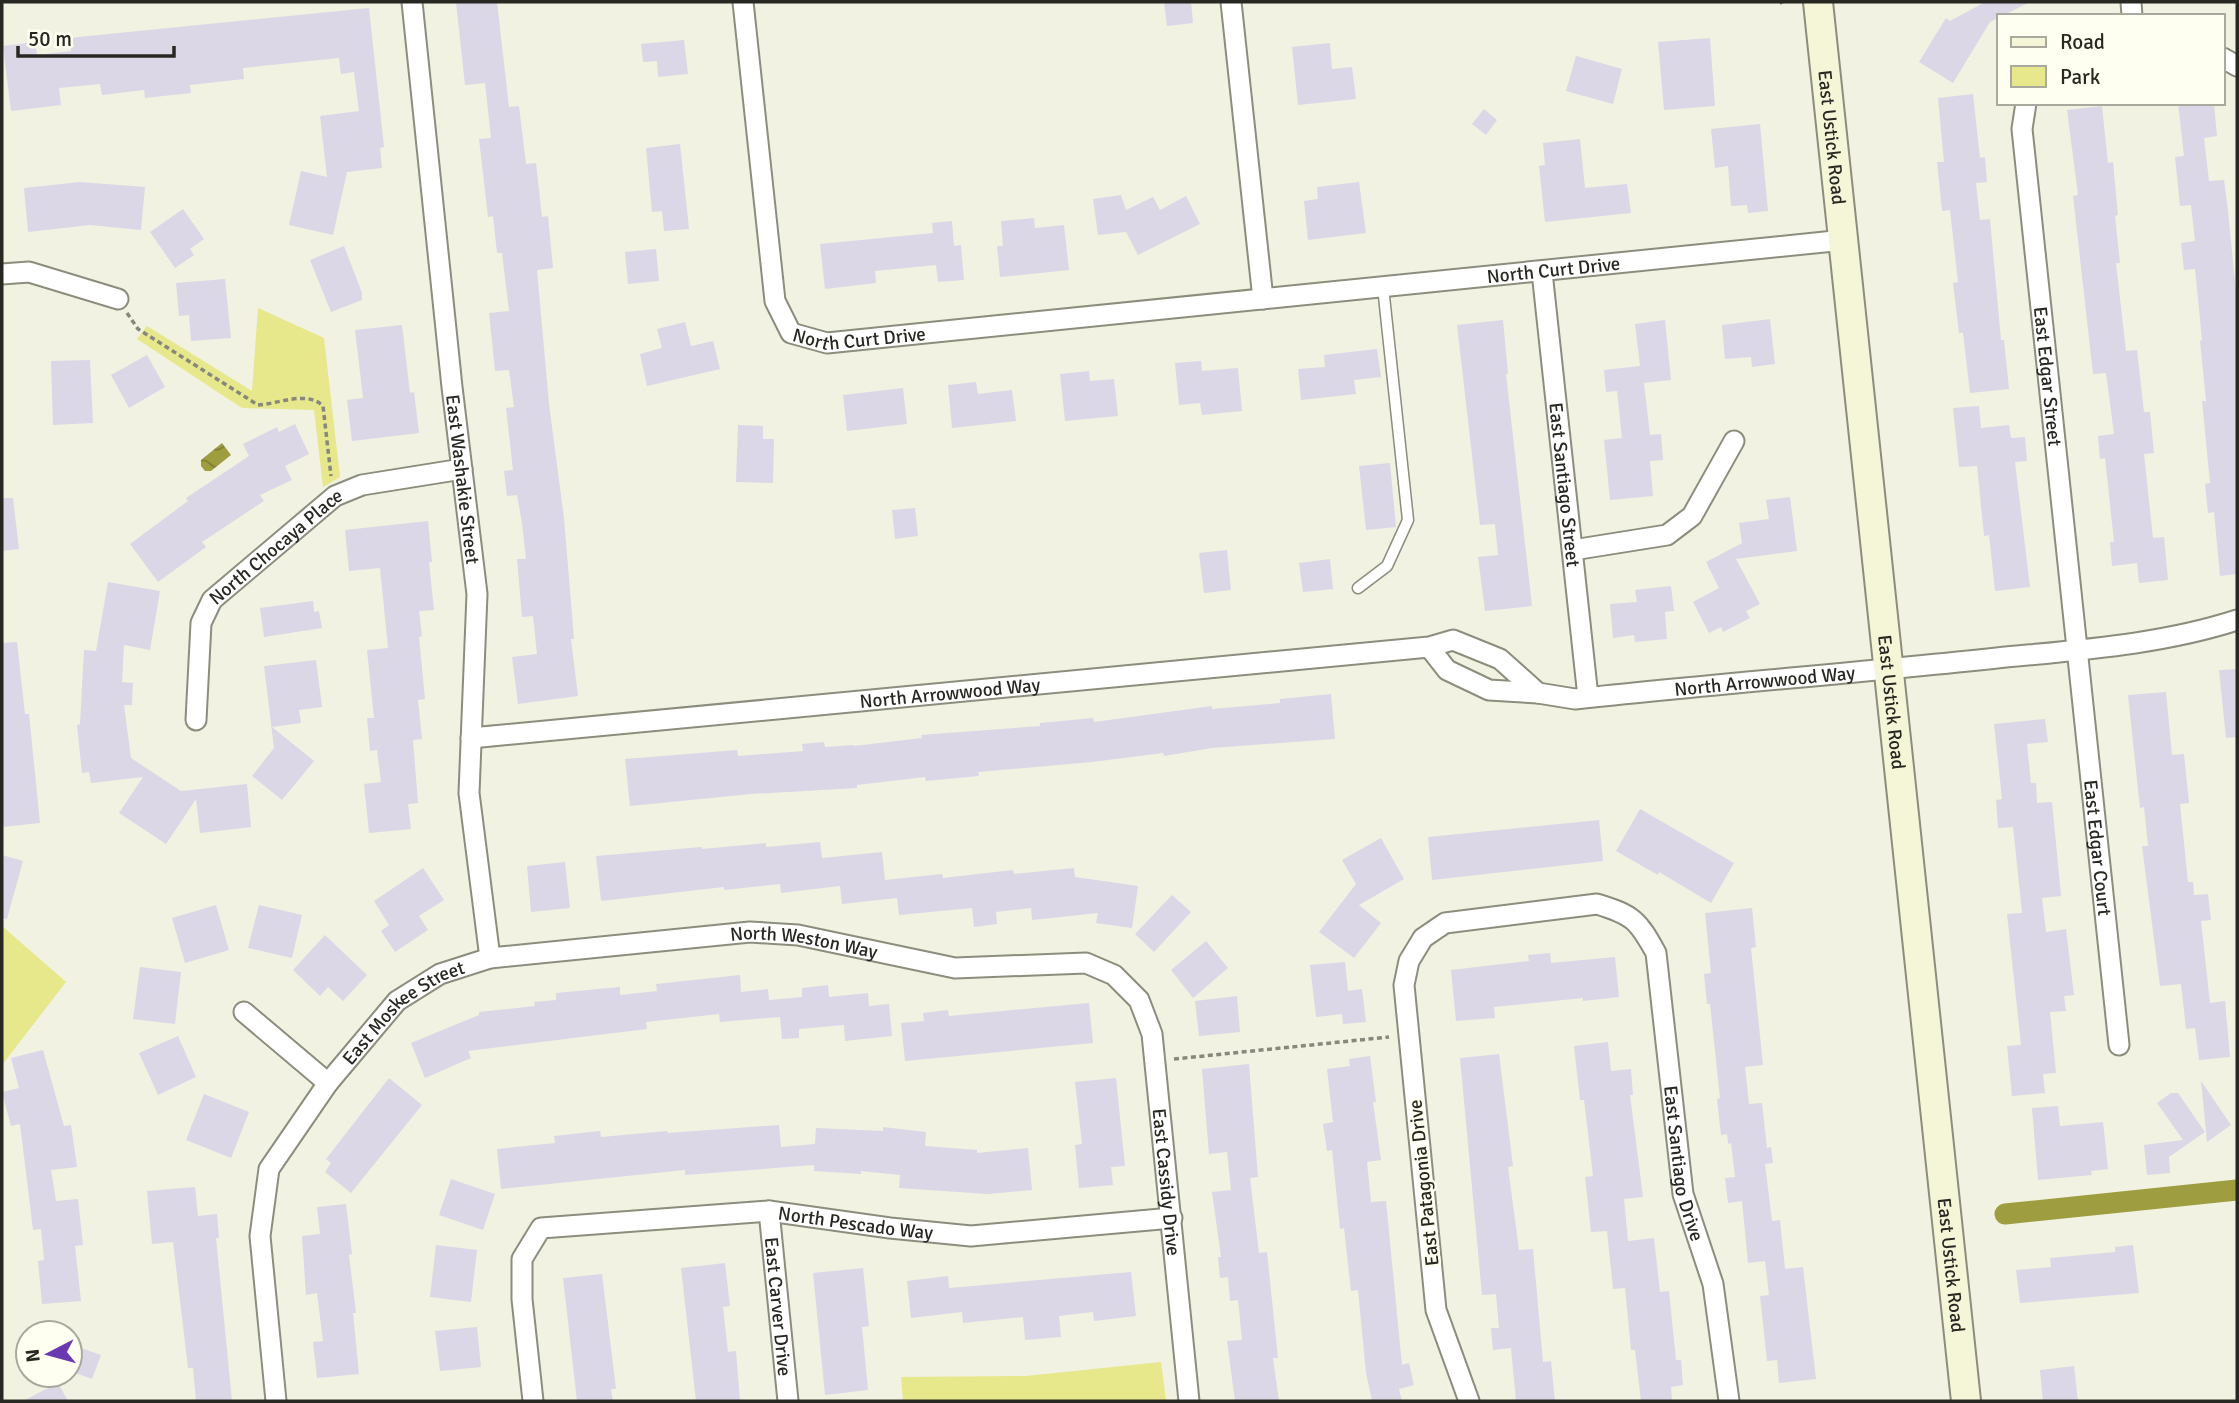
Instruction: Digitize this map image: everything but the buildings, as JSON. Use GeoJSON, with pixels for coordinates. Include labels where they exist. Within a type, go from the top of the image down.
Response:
{"type":"FeatureCollection","features":[{"type":"Feature","properties":{"kind":"main road","name":"East Ustick Road"},"geometry":{"type":"LineString","coordinates":[[1818,2],[1966,1401]]}},
{"type":"Feature","properties":{"kind":"street","name":"East Washakie Street"},"geometry":{"type":"LineString","coordinates":[[412,2],[477,594],[469,793],[490,958]]}},
{"type":"Feature","properties":{"kind":"street","name":"North Curt Drive"},"geometry":{"type":"LineString","coordinates":[[743,2],[775,301],[790,333],[827,343],[1844,240]]}},
{"type":"Feature","properties":{"kind":"street"},"geometry":{"type":"LineString","coordinates":[[1231,2],[1263,299]]}},
{"type":"Feature","properties":{"kind":"street","name":"East Edgar Street"},"geometry":{"type":"LineString","coordinates":[[2026,105],[2022,129],[2078,650]]}},
{"type":"Feature","properties":{"kind":"street"},"geometry":{"type":"LineString","coordinates":[[2,274],[29,272],[118,299]]}},
{"type":"Feature","properties":{"kind":"street","name":"East Santiago Street"},"geometry":{"type":"LineString","coordinates":[[1542,272],[1588,697]]}},
{"type":"Feature","properties":{"kind":"street"},"geometry":{"type":"LineString","coordinates":[[1573,551],[1667,535],[1692,516],[1734,441]]}},
{"type":"Feature","properties":{"kind":"street","name":"North Chocaya Place"},"geometry":{"type":"LineString","coordinates":[[196,720],[201,623],[212,600],[335,496],[362,485],[462,469]]}},
{"type":"Feature","properties":{"kind":"street","name":"North Arrowwood Way"},"geometry":{"type":"LineString","coordinates":[[1429,647],[1447,670],[1489,690],[1538,693],[1575,699],[2078,650],[2171,637],[2237,620]]}},
{"type":"Feature","properties":{"kind":"street","name":"North Arrowwood Way"},"geometry":{"type":"LineString","coordinates":[[471,738],[1429,647],[1454,640],[1500,659],[1538,693]]}},
{"type":"Feature","properties":{"kind":"street","name":"East Edgar Court"},"geometry":{"type":"LineString","coordinates":[[2078,650],[2119,1045]]}},
{"type":"Feature","properties":{"kind":"street","name":"East Santiago Drive"},"geometry":{"type":"LineString","coordinates":[[1409,961],[1423,938],[1445,923],[1597,904],[1621,911],[1641,925],[1656,953],[1683,1194],[1713,1284],[1729,1401]]}},
{"type":"Feature","properties":{"kind":"street","name":"North Weston Way"},"geometry":{"type":"LineString","coordinates":[[490,958],[750,932],[798,935],[955,968],[1086,962],[1114,975]]}},
{"type":"Feature","properties":{"kind":"street","name":"East Moskee Street"},"geometry":{"type":"LineString","coordinates":[[276,1401],[260,1236],[269,1169],[328,1083],[397,1001],[440,974],[490,958]]}},
{"type":"Feature","properties":{"kind":"street","name":"East Patagonia Drive"},"geometry":{"type":"LineString","coordinates":[[1409,961],[1404,985],[1436,1310],[1469,1401]]}},
{"type":"Feature","properties":{"kind":"street","name":"East Cassidy Drive"},"geometry":{"type":"LineString","coordinates":[[1114,975],[1139,1000],[1152,1034],[1189,1401]]}},
{"type":"Feature","properties":{"kind":"street","name":"East Moskee Street"},"geometry":{"type":"LineString","coordinates":[[244,1012],[328,1083]]}},
{"type":"Feature","properties":{"kind":"street","name":"North Pescado Way"},"geometry":{"type":"LineString","coordinates":[[533,1401],[522,1299],[522,1259],[541,1228],[769,1211],[971,1236],[1172,1218]]}},
{"type":"Feature","properties":{"kind":"street","name":"East Carver Drive"},"geometry":{"type":"LineString","coordinates":[[769,1211],[788,1401]]}},
{"type":"Feature","properties":{"kind":"lane"},"geometry":{"type":"LineString","coordinates":[[1358,589],[1387,566],[1408,520],[1383,288]]}},
{"type":"Feature","properties":{"kind":"path"},"geometry":{"type":"LineString","coordinates":[[118,299],[138,329],[249,401],[258,405],[311,398],[319,402],[323,406],[330,474],[341,494]]}},
{"type":"Feature","properties":{"kind":"path"},"geometry":{"type":"LineString","coordinates":[[1156,1061],[1408,1035]]}},
{"type":"Feature","properties":{"kind":"green space"},"geometry":{"type":"Polygon","coordinates":[[[258,308],[324,338],[340,477],[323,487],[314,410],[242,408],[137,339],[147,326],[252,391],[258,308]]]}},
{"type":"Feature","properties":{"kind":"green space"},"geometry":{"type":"Polygon","coordinates":[[[2,926],[66,982],[2,1065],[2,926]]]}},
{"type":"Feature","properties":{"kind":"green space"},"geometry":{"type":"Polygon","coordinates":[[[1161,1362],[1166,1401],[903,1401],[901,1377],[1026,1376],[1161,1362]]]}},
{"type":"Feature","properties":{"kind":"water"},"geometry":{"type":"Polygon","coordinates":[[[222,443],[231,455],[211,471],[205,471],[201,460],[222,443]]]}},
{"type":"Feature","properties":{"kind":"waterway"},"geometry":{"type":"LineString","coordinates":[[2005,1214],[2237,1190]]}}]}
